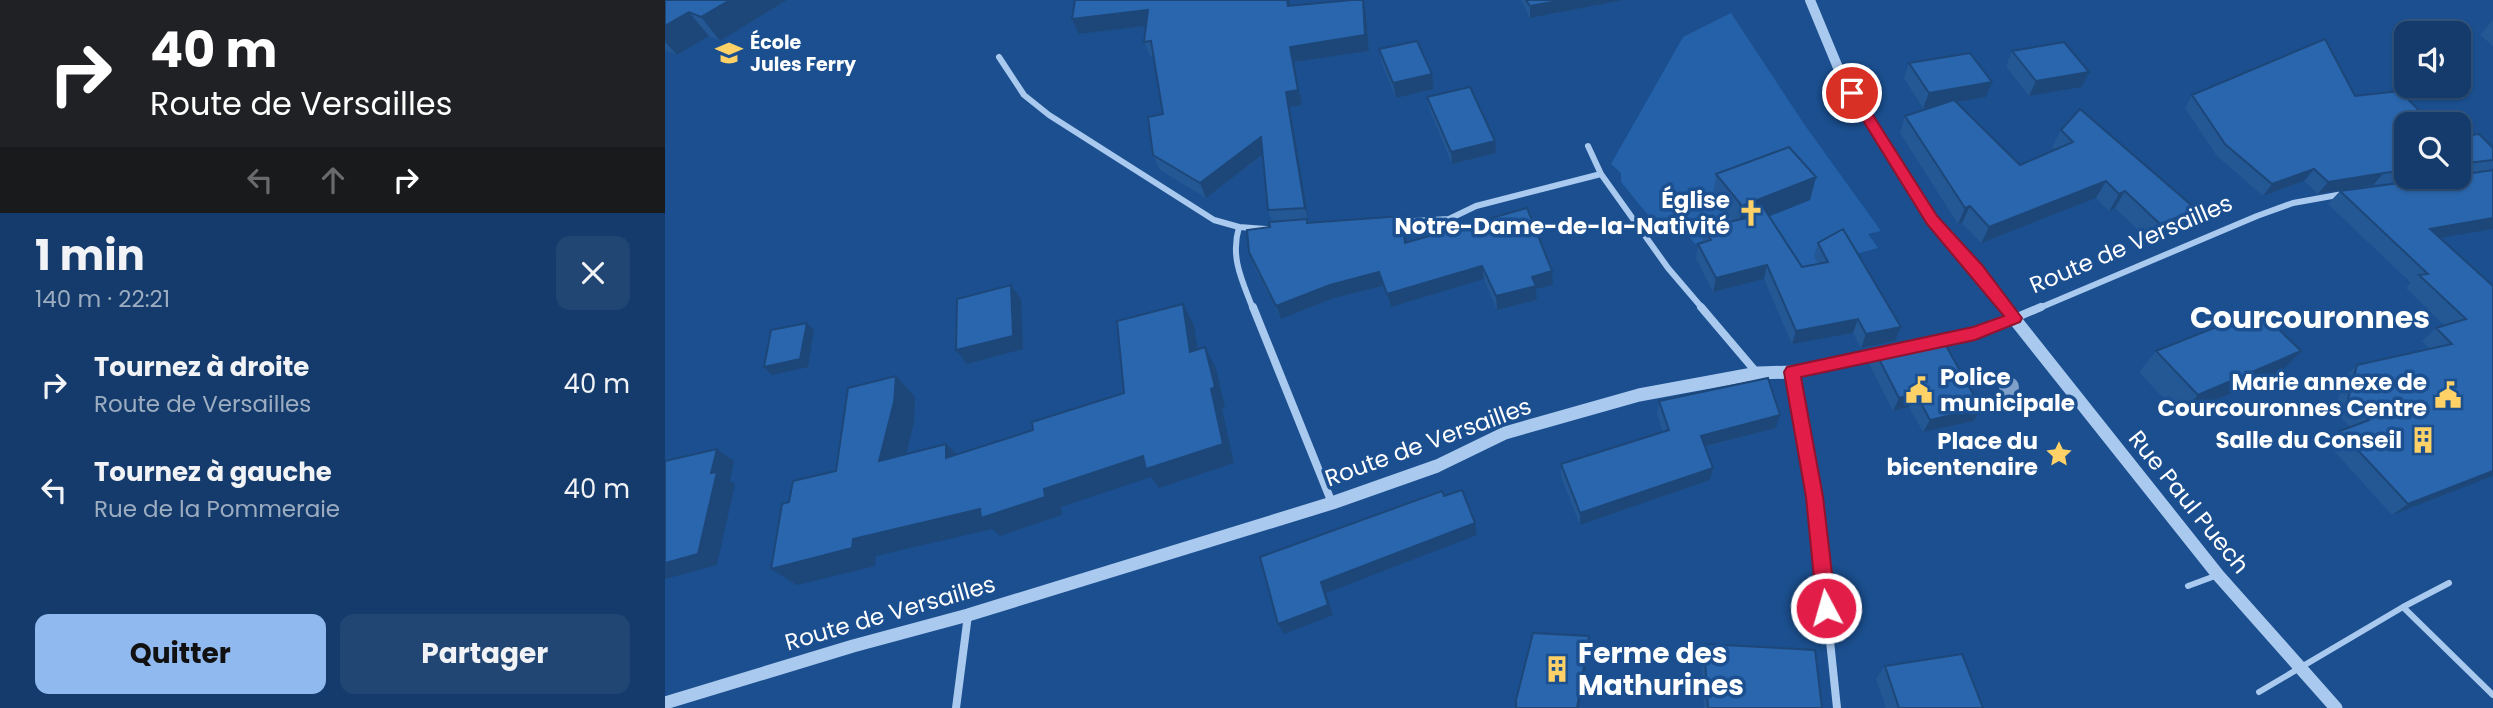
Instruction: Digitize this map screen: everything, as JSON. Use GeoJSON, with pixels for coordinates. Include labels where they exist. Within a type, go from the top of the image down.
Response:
{"type":"FeatureCollection","features":[{"type":"Feature","properties":{"kind":"street","name":"Rue Paul Puech"},"geometry":{"type":"LineString","coordinates":[[1810,0],[1839,71],[1932,220],[2015,318],[2218,575],[2336,708]]}},
{"type":"Feature","properties":{"kind":"street"},"geometry":{"type":"LineString","coordinates":[[999,57],[1024,95],[1049,115],[1214,220],[1239,227],[1275,230]]}},
{"type":"Feature","properties":{"kind":"street"},"geometry":{"type":"LineString","coordinates":[[1588,146],[1601,174],[1668,268],[1758,373]]}},
{"type":"Feature","properties":{"kind":"street"},"geometry":{"type":"LineString","coordinates":[[1387,222],[1449,219],[1476,206],[1601,174]]}},
{"type":"Feature","properties":{"kind":"street","name":"Route de Versailles"},"geometry":{"type":"LineString","coordinates":[[665,703],[853,646],[968,615],[1332,503],[1437,466],[1505,433],[1639,395],[1758,373],[1793,372],[1975,333],[2294,203],[2355,193]]}},
{"type":"Feature","properties":{"kind":"street"},"geometry":{"type":"LineString","coordinates":[[1239,227],[1234,245],[1236,266],[1332,503]]}},
{"type":"Feature","properties":{"kind":"street"},"geometry":{"type":"LineString","coordinates":[[1793,372],[1815,497],[1837,708]]}},
{"type":"Feature","properties":{"kind":"street"},"geometry":{"type":"LineString","coordinates":[[956,708],[968,615]]}},
{"type":"Feature","properties":{"kind":"lane"},"geometry":{"type":"LineString","coordinates":[[2188,586],[2218,575]]}},
{"type":"Feature","properties":{"kind":"lane"},"geometry":{"type":"LineString","coordinates":[[2259,692],[2299,666],[2449,583]]}},
{"type":"Feature","properties":{"kind":"lane"},"geometry":{"type":"LineString","coordinates":[[2403,607],[2493,695]]}},
{"type":"Feature","properties":{"kind":"shaded area"},"geometry":{"type":"Polygon","coordinates":[[[1731,13],[1804,124],[1881,231],[1868,234],[1878,248],[1792,271],[1702,241],[1695,244],[1683,229],[1665,236],[1621,182],[1621,173],[1611,164],[1683,37],[1731,13]]]}},
{"type":"Feature","properties":{"kind":"building"},"geometry":{"type":"Polygon","coordinates":[[[665,0],[730,0],[701,17],[689,12],[665,26],[665,0]]]}},
{"type":"Feature","properties":{"kind":"building"},"geometry":{"type":"Polygon","coordinates":[[[1075,0],[1287,0],[1288,6],[1363,0],[1365,35],[1290,47],[1298,90],[1286,92],[1305,208],[1268,210],[1261,137],[1200,183],[1153,155],[1148,117],[1163,114],[1151,41],[1144,42],[1148,10],[1072,19],[1075,0]]]}},
{"type":"Feature","properties":{"kind":"building"},"geometry":{"type":"Polygon","coordinates":[[[1526,0],[1564,0],[1530,6],[1526,0]]]}},
{"type":"Feature","properties":{"kind":"building"},"geometry":{"type":"Polygon","coordinates":[[[2325,39],[2355,96],[2394,92],[2394,98],[2407,98],[2420,112],[2394,112],[2394,172],[2328,182],[2314,169],[2272,184],[2225,144],[2192,95],[2325,39]]]}},
{"type":"Feature","properties":{"kind":"building"},"geometry":{"type":"Polygon","coordinates":[[[1417,41],[1432,74],[1393,83],[1379,49],[1417,41]]]}},
{"type":"Feature","properties":{"kind":"building"},"geometry":{"type":"Polygon","coordinates":[[[2064,42],[2089,72],[2036,81],[2012,51],[2064,42]]]}},
{"type":"Feature","properties":{"kind":"building"},"geometry":{"type":"Polygon","coordinates":[[[1970,53],[1992,82],[1929,93],[1909,63],[1970,53]]]}},
{"type":"Feature","properties":{"kind":"building"},"geometry":{"type":"Polygon","coordinates":[[[1470,87],[1495,141],[1451,152],[1427,97],[1470,87]]]}},
{"type":"Feature","properties":{"kind":"building"},"geometry":{"type":"Polygon","coordinates":[[[1954,100],[2020,165],[2073,142],[2061,130],[2080,109],[2197,210],[2160,224],[2125,191],[2119,194],[2106,181],[1989,227],[1970,206],[1965,208],[1905,116],[1954,100]]]}},
{"type":"Feature","properties":{"kind":"building"},"geometry":{"type":"Polygon","coordinates":[[[2471,134],[2479,134],[2493,148],[2493,160],[2471,163],[2471,134]]]}},
{"type":"Feature","properties":{"kind":"building"},"geometry":{"type":"Polygon","coordinates":[[[1789,147],[1816,177],[1742,206],[1716,174],[1789,147]]]}},
{"type":"Feature","properties":{"kind":"building"},"geometry":{"type":"Polygon","coordinates":[[[2493,170],[2493,218],[2430,229],[2493,286],[2493,471],[2408,504],[2340,431],[2369,420],[2348,399],[2357,365],[2452,344],[2436,328],[2466,319],[2419,275],[2428,274],[2340,191],[2394,184],[2394,189],[2471,189],[2471,173],[2493,170]]]}},
{"type":"Feature","properties":{"kind":"building"},"geometry":{"type":"Polygon","coordinates":[[[1763,207],[1802,267],[1828,262],[1818,243],[1843,229],[1901,327],[1866,334],[1858,319],[1796,331],[1767,265],[1716,278],[1698,244],[1711,240],[1704,227],[1747,218],[1763,207]]]}},
{"type":"Feature","properties":{"kind":"building"},"geometry":{"type":"Polygon","coordinates":[[[1527,208],[1552,271],[1532,277],[1536,286],[1496,296],[1482,266],[1387,294],[1379,272],[1330,285],[1276,306],[1249,252],[1247,230],[1270,227],[1269,222],[1307,219],[1307,223],[1402,216],[1405,243],[1527,208]]]}},
{"type":"Feature","properties":{"kind":"building"},"geometry":{"type":"Polygon","coordinates":[[[1011,285],[1013,336],[956,350],[957,299],[1011,285]]]}},
{"type":"Feature","properties":{"kind":"building"},"geometry":{"type":"Polygon","coordinates":[[[1183,304],[1190,352],[1205,347],[1215,387],[1211,389],[1223,444],[1146,469],[1143,456],[1044,489],[1045,497],[981,518],[980,509],[853,539],[852,548],[771,569],[782,504],[789,502],[793,481],[836,471],[848,388],[896,376],[894,402],[879,461],[946,444],[946,458],[1033,430],[1032,422],[1124,393],[1117,321],[1183,304]]]}},
{"type":"Feature","properties":{"kind":"building"},"geometry":{"type":"Polygon","coordinates":[[[2259,310],[2301,351],[2198,395],[2156,351],[2259,310]]]}},
{"type":"Feature","properties":{"kind":"building"},"geometry":{"type":"Polygon","coordinates":[[[807,323],[800,359],[764,367],[771,330],[807,323]]]}},
{"type":"Feature","properties":{"kind":"building"},"geometry":{"type":"Polygon","coordinates":[[[1911,344],[1915,351],[1945,344],[1981,408],[1930,420],[1916,394],[1899,398],[1875,351],[1911,344]]]}},
{"type":"Feature","properties":{"kind":"building"},"geometry":{"type":"Polygon","coordinates":[[[1768,378],[1780,415],[1701,436],[1713,468],[1580,513],[1561,464],[1669,430],[1659,401],[1768,378]]]}},
{"type":"Feature","properties":{"kind":"building"},"geometry":{"type":"Polygon","coordinates":[[[717,449],[711,473],[717,472],[698,554],[665,563],[665,461],[717,449]]]}},
{"type":"Feature","properties":{"kind":"building"},"geometry":{"type":"Polygon","coordinates":[[[1462,490],[1475,523],[1321,582],[1328,605],[1278,624],[1260,557],[1442,491],[1444,496],[1462,490]]]}},
{"type":"Feature","properties":{"kind":"building"},"geometry":{"type":"Polygon","coordinates":[[[1533,633],[1589,636],[1577,708],[1516,708],[1533,633]]]}},
{"type":"Feature","properties":{"kind":"building"},"geometry":{"type":"Polygon","coordinates":[[[1704,644],[1815,650],[1822,708],[1708,708],[1704,644]]]}},
{"type":"Feature","properties":{"kind":"building"},"geometry":{"type":"Polygon","coordinates":[[[1962,654],[1983,708],[1899,708],[1885,666],[1962,654]]]}},
{"type":"Feature","properties":{"kind":"place","name":"École Jules Ferry"},"geometry":{"type":"Point","coordinates":[729,53]}},
{"type":"Feature","properties":{"kind":"place","name":"Église Notre-Dame-de-la-Nativité"},"geometry":{"type":"Point","coordinates":[1751,213]}},
{"type":"Feature","properties":{"kind":"place","name":"Police municipale"},"geometry":{"type":"Point","coordinates":[1919,390]}},
{"type":"Feature","properties":{"kind":"place","name":"Marie annexe de Courcouronnes Centre"},"geometry":{"type":"Point","coordinates":[2448,395]}},
{"type":"Feature","properties":{"kind":"place","name":"Salle du Conseil"},"geometry":{"type":"Point","coordinates":[2423,440]}},
{"type":"Feature","properties":{"kind":"place","name":"Place du bicentenaire"},"geometry":{"type":"Point","coordinates":[2059,454]}},
{"type":"Feature","properties":{"kind":"place","name":"Ferme des Mathurines"},"geometry":{"type":"Point","coordinates":[1557,669]}},
{"type":"Feature","properties":{"kind":"district","name":"Courcouronnes"},"geometry":{"type":"Point","coordinates":[2310,318]}},
{"type":"Feature","properties":{"kind":"route"},"geometry":{"type":"LineString","coordinates":[[1826,608],[1815,497],[1793,372],[1975,333],[2015,318],[1932,220],[1852,93]]}}]}
